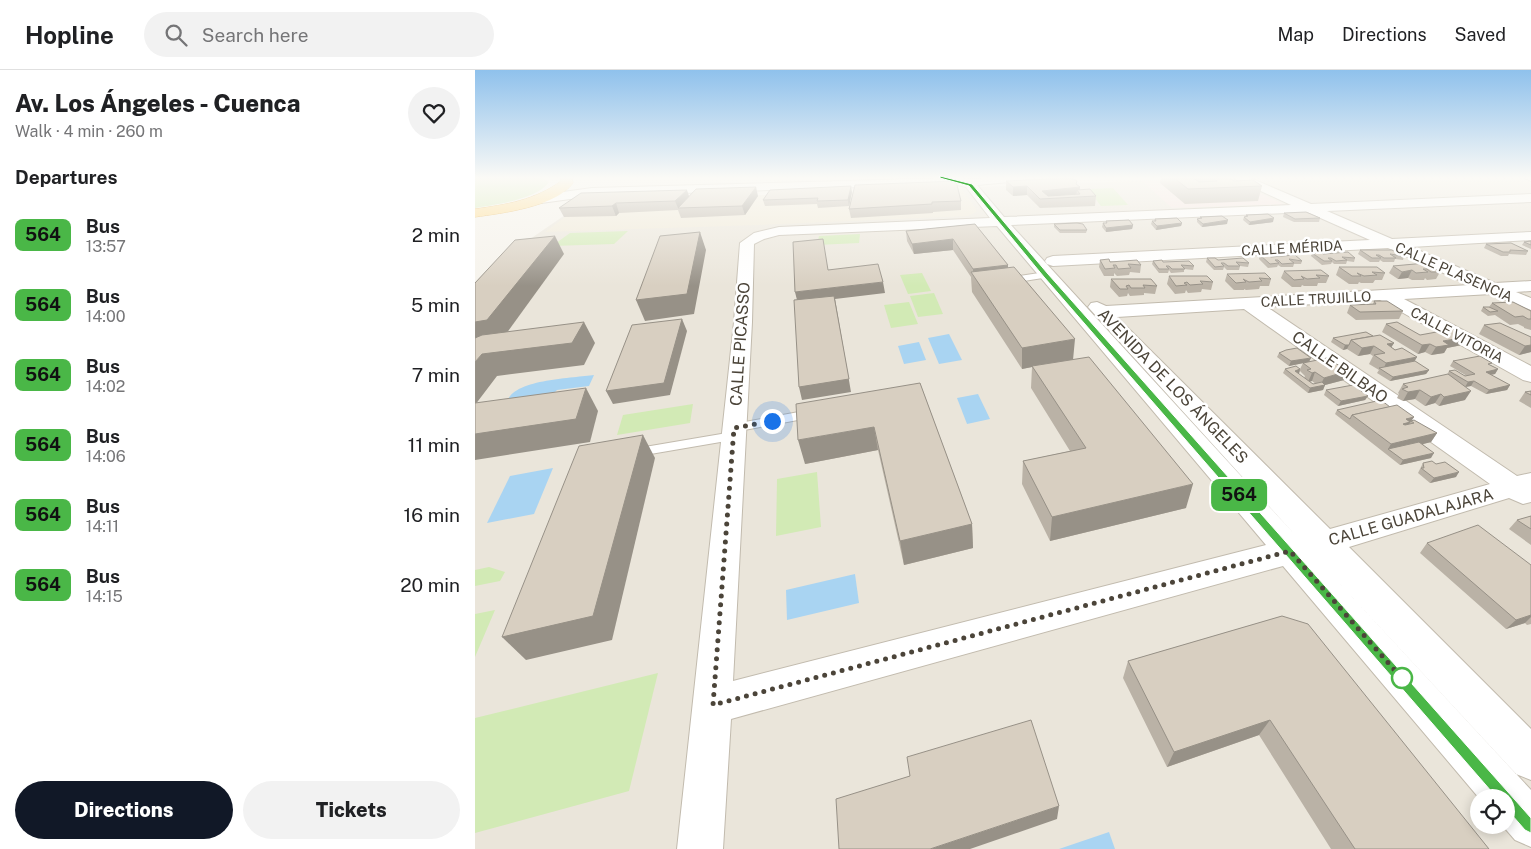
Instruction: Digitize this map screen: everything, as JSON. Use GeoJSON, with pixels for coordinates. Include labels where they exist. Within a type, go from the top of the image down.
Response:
{"type":"FeatureCollection","features":[{"type":"Feature","properties":{"kind":"highway"},"geometry":{"type":"LineString","coordinates":[[475,228],[498,213]]}},
{"type":"Feature","properties":{"kind":"street","name":"AVENIDA DE LOS ÁNGELES"},"geometry":{"type":"LineString","coordinates":[[1000,213],[1050,268],[1290,551],[1531,824]]}},
{"type":"Feature","properties":{"kind":"street","name":"CALLE PICASSO"},"geometry":{"type":"LineString","coordinates":[[700,849],[713,705],[747,243],[755,236],[772,232],[1171,213]]}},
{"type":"Feature","properties":{"kind":"street","name":"CALLE PLASENCIA"},"geometry":{"type":"LineString","coordinates":[[1321,213],[1531,305]]}},
{"type":"Feature","properties":{"kind":"street","name":"CALLE MÉRIDA"},"geometry":{"type":"LineString","coordinates":[[1050,268],[1388,243],[1531,236]]}},
{"type":"Feature","properties":{"kind":"street","name":"AVENIDA DE LOS ÁNGELES"},"geometry":{"type":"LineString","coordinates":[[1050,268],[1102,312],[1531,759]]}},
{"type":"Feature","properties":{"kind":"street","name":"CALLE TRUJILLO"},"geometry":{"type":"LineString","coordinates":[[1102,312],[1531,286]]}},
{"type":"Feature","properties":{"kind":"street","name":"CALLE VITORIA"},"geometry":{"type":"LineString","coordinates":[[1383,295],[1531,375]]}},
{"type":"Feature","properties":{"kind":"street","name":"CALLE BILBAO"},"geometry":{"type":"LineString","coordinates":[[1248,303],[1525,490]]}},
{"type":"Feature","properties":{"kind":"street","name":"CALLE GUADALAJARA"},"geometry":{"type":"LineString","coordinates":[[713,705],[1525,490]]}},
{"type":"Feature","properties":{"kind":"lane"},"geometry":{"type":"LineString","coordinates":[[992,283],[1050,268]]}},
{"type":"Feature","properties":{"kind":"lane"},"geometry":{"type":"LineString","coordinates":[[616,456],[828,411]]}},
{"type":"Feature","properties":{"kind":"shaded area"},"geometry":{"type":"Polygon","coordinates":[[[567,213],[1531,213],[1531,849],[475,849],[475,310],[499,274],[533,237],[567,213]]]}},
{"type":"Feature","properties":{"kind":"shaded area"},"geometry":{"type":"Polygon","coordinates":[[[570,213],[973,213],[968,216],[545,232],[570,213]]]}},
{"type":"Feature","properties":{"kind":"green space"},"geometry":{"type":"Polygon","coordinates":[[[628,231],[614,244],[552,246],[570,233],[628,231]]]}},
{"type":"Feature","properties":{"kind":"green space"},"geometry":{"type":"Polygon","coordinates":[[[860,234],[859,243],[817,245],[819,236],[860,234]]]}},
{"type":"Feature","properties":{"kind":"green space"},"geometry":{"type":"Polygon","coordinates":[[[922,273],[931,291],[908,294],[900,275],[922,273]]]}},
{"type":"Feature","properties":{"kind":"green space"},"geometry":{"type":"Polygon","coordinates":[[[934,293],[943,314],[918,317],[910,296],[934,293]]]}},
{"type":"Feature","properties":{"kind":"green space"},"geometry":{"type":"Polygon","coordinates":[[[909,302],[918,324],[891,328],[884,305],[909,302]]]}},
{"type":"Feature","properties":{"kind":"green space"},"geometry":{"type":"Polygon","coordinates":[[[693,404],[690,423],[617,435],[623,415],[693,404]]]}},
{"type":"Feature","properties":{"kind":"green space"},"geometry":{"type":"Polygon","coordinates":[[[817,472],[821,527],[776,536],[777,479],[817,472]]]}},
{"type":"Feature","properties":{"kind":"green space"},"geometry":{"type":"Polygon","coordinates":[[[489,567],[505,572],[500,581],[475,586],[475,570],[489,567]]]}},
{"type":"Feature","properties":{"kind":"green space"},"geometry":{"type":"Polygon","coordinates":[[[495,610],[475,657],[475,614],[495,610]]]}},
{"type":"Feature","properties":{"kind":"green space"},"geometry":{"type":"Polygon","coordinates":[[[658,673],[629,791],[475,833],[475,718],[658,673]]]}},
{"type":"Feature","properties":{"kind":"water"},"geometry":{"type":"Polygon","coordinates":[[[949,334],[962,360],[939,364],[928,338],[949,334]]]}},
{"type":"Feature","properties":{"kind":"water"},"geometry":{"type":"Polygon","coordinates":[[[919,342],[926,360],[904,364],[898,346],[919,342]]]}},
{"type":"Feature","properties":{"kind":"water"},"geometry":{"type":"Polygon","coordinates":[[[594,375],[589,386],[557,390],[553,394],[508,400],[513,393],[533,384],[594,375]]]}},
{"type":"Feature","properties":{"kind":"water"},"geometry":{"type":"Polygon","coordinates":[[[978,394],[990,419],[967,424],[957,398],[978,394]]]}},
{"type":"Feature","properties":{"kind":"water"},"geometry":{"type":"Polygon","coordinates":[[[553,468],[534,514],[487,523],[510,476],[553,468]]]}},
{"type":"Feature","properties":{"kind":"water"},"geometry":{"type":"Polygon","coordinates":[[[855,574],[859,603],[787,620],[786,590],[855,574]]]}},
{"type":"Feature","properties":{"kind":"water"},"geometry":{"type":"Polygon","coordinates":[[[1109,832],[1115,849],[1059,849],[1109,832]]]}},
{"type":"Feature","properties":{"kind":"building"},"geometry":{"type":"Polygon","coordinates":[[[1285,213],[1309,213],[1320,218],[1295,219],[1285,213]]]}},
{"type":"Feature","properties":{"kind":"building"},"geometry":{"type":"Polygon","coordinates":[[[1268,214],[1274,218],[1250,222],[1244,217],[1248,216],[1246,215],[1268,214]]]}},
{"type":"Feature","properties":{"kind":"building"},"geometry":{"type":"Polygon","coordinates":[[[1222,216],[1228,220],[1203,224],[1197,219],[1202,218],[1200,217],[1222,216]]]}},
{"type":"Feature","properties":{"kind":"building"},"geometry":{"type":"Polygon","coordinates":[[[1177,218],[1182,223],[1157,226],[1152,221],[1156,221],[1155,219],[1177,218]]]}},
{"type":"Feature","properties":{"kind":"building"},"geometry":{"type":"Polygon","coordinates":[[[1129,220],[1133,225],[1106,228],[1103,223],[1107,223],[1106,221],[1129,220]]]}},
{"type":"Feature","properties":{"kind":"building"},"geometry":{"type":"Polygon","coordinates":[[[975,224],[1008,265],[973,269],[953,239],[912,244],[906,231],[975,224]]]}},
{"type":"Feature","properties":{"kind":"building"},"geometry":{"type":"Polygon","coordinates":[[[1054,224],[1083,224],[1087,230],[1060,230],[1054,224]]]}},
{"type":"Feature","properties":{"kind":"building"},"geometry":{"type":"Polygon","coordinates":[[[700,232],[687,294],[636,300],[660,236],[700,232]]]}},
{"type":"Feature","properties":{"kind":"building"},"geometry":{"type":"Polygon","coordinates":[[[555,236],[487,320],[475,322],[475,283],[515,240],[555,236]]]}},
{"type":"Feature","properties":{"kind":"building"},"geometry":{"type":"Polygon","coordinates":[[[823,239],[828,270],[878,264],[883,282],[795,292],[793,242],[823,239]]]}},
{"type":"Feature","properties":{"kind":"building"},"geometry":{"type":"Polygon","coordinates":[[[1511,243],[1528,251],[1510,250],[1510,252],[1503,252],[1486,244],[1511,243]]]}},
{"type":"Feature","properties":{"kind":"building"},"geometry":{"type":"Polygon","coordinates":[[[1360,250],[1392,250],[1404,256],[1390,254],[1396,258],[1384,258],[1376,255],[1381,258],[1372,258],[1360,250]]]}},
{"type":"Feature","properties":{"kind":"building"},"geometry":{"type":"Polygon","coordinates":[[[1321,252],[1323,254],[1348,252],[1355,258],[1342,257],[1347,260],[1336,261],[1328,258],[1332,261],[1324,261],[1312,253],[1321,252]]]}},
{"type":"Feature","properties":{"kind":"building"},"geometry":{"type":"Polygon","coordinates":[[[1260,255],[1271,257],[1295,255],[1302,261],[1289,259],[1294,263],[1282,264],[1275,260],[1279,263],[1270,264],[1260,255]]]}},
{"type":"Feature","properties":{"kind":"building"},"geometry":{"type":"Polygon","coordinates":[[[1207,258],[1218,260],[1243,258],[1249,263],[1236,262],[1240,266],[1228,266],[1221,263],[1224,266],[1215,267],[1207,258]]]}},
{"type":"Feature","properties":{"kind":"building"},"geometry":{"type":"Polygon","coordinates":[[[1109,259],[1110,262],[1137,260],[1141,265],[1128,264],[1131,268],[1118,269],[1116,265],[1113,265],[1115,268],[1105,269],[1100,260],[1109,259]]]}},
{"type":"Feature","properties":{"kind":"building"},"geometry":{"type":"Polygon","coordinates":[[[1162,260],[1163,262],[1189,261],[1194,266],[1181,265],[1185,269],[1172,269],[1166,266],[1169,269],[1159,269],[1153,261],[1162,260]]]}},
{"type":"Feature","properties":{"kind":"building"},"geometry":{"type":"Polygon","coordinates":[[[1426,263],[1440,272],[1431,272],[1423,269],[1428,272],[1416,273],[1412,270],[1402,272],[1393,266],[1426,263]]]}},
{"type":"Feature","properties":{"kind":"building"},"geometry":{"type":"Polygon","coordinates":[[[1014,267],[1075,339],[1022,348],[971,272],[1014,267]]]}},
{"type":"Feature","properties":{"kind":"building"},"geometry":{"type":"Polygon","coordinates":[[[1339,267],[1377,267],[1385,273],[1372,272],[1377,275],[1364,276],[1357,273],[1361,276],[1352,276],[1339,267]]]}},
{"type":"Feature","properties":{"kind":"building"},"geometry":{"type":"Polygon","coordinates":[[[1321,270],[1329,276],[1316,275],[1320,278],[1307,279],[1301,276],[1304,279],[1294,280],[1284,271],[1321,270]]]}},
{"type":"Feature","properties":{"kind":"building"},"geometry":{"type":"Polygon","coordinates":[[[1265,273],[1271,279],[1259,278],[1262,281],[1249,282],[1243,279],[1246,282],[1236,283],[1227,274],[1265,273]]]}},
{"type":"Feature","properties":{"kind":"building"},"geometry":{"type":"Polygon","coordinates":[[[1169,276],[1207,276],[1213,282],[1200,281],[1203,284],[1190,285],[1187,282],[1184,283],[1187,285],[1176,286],[1169,276]]]}},
{"type":"Feature","properties":{"kind":"building"},"geometry":{"type":"Polygon","coordinates":[[[1111,279],[1151,279],[1157,286],[1143,285],[1145,288],[1131,288],[1129,285],[1126,286],[1128,289],[1120,289],[1111,279]]]}},
{"type":"Feature","properties":{"kind":"building"},"geometry":{"type":"Polygon","coordinates":[[[834,296],[849,379],[799,387],[794,300],[834,296]]]}},
{"type":"Feature","properties":{"kind":"building"},"geometry":{"type":"Polygon","coordinates":[[[1374,301],[1387,301],[1403,311],[1360,312],[1350,305],[1376,304],[1374,301]]]}},
{"type":"Feature","properties":{"kind":"building"},"geometry":{"type":"Polygon","coordinates":[[[1513,302],[1531,311],[1531,319],[1523,316],[1515,317],[1492,303],[1513,302]]]}},
{"type":"Feature","properties":{"kind":"building"},"geometry":{"type":"Polygon","coordinates":[[[1483,307],[1489,307],[1498,311],[1490,312],[1483,307]]]}},
{"type":"Feature","properties":{"kind":"building"},"geometry":{"type":"Polygon","coordinates":[[[682,319],[664,383],[606,391],[632,325],[682,319]]]}},
{"type":"Feature","properties":{"kind":"building"},"geometry":{"type":"Polygon","coordinates":[[[584,322],[572,343],[482,354],[475,362],[475,338],[482,335],[584,322]]]}},
{"type":"Feature","properties":{"kind":"building"},"geometry":{"type":"Polygon","coordinates":[[[1397,322],[1420,335],[1453,329],[1467,337],[1443,341],[1449,345],[1436,347],[1430,344],[1422,345],[1386,324],[1397,322]]]}},
{"type":"Feature","properties":{"kind":"building"},"geometry":{"type":"Polygon","coordinates":[[[1500,323],[1531,337],[1531,345],[1525,346],[1484,325],[1500,323]]]}},
{"type":"Feature","properties":{"kind":"building"},"geometry":{"type":"Polygon","coordinates":[[[1366,332],[1373,336],[1351,340],[1349,345],[1345,345],[1333,338],[1366,332]]]}},
{"type":"Feature","properties":{"kind":"building"},"geometry":{"type":"Polygon","coordinates":[[[1380,335],[1394,343],[1387,344],[1395,350],[1402,348],[1417,357],[1386,363],[1374,355],[1385,353],[1374,346],[1362,348],[1351,340],[1380,335]]]}},
{"type":"Feature","properties":{"kind":"building"},"geometry":{"type":"Polygon","coordinates":[[[1297,348],[1311,358],[1291,361],[1279,353],[1286,350],[1297,348]]]}},
{"type":"Feature","properties":{"kind":"building"},"geometry":{"type":"Polygon","coordinates":[[[1480,356],[1492,363],[1488,364],[1498,369],[1486,372],[1510,385],[1489,390],[1474,381],[1468,382],[1449,371],[1455,370],[1465,376],[1475,374],[1453,361],[1480,356]]]}},
{"type":"Feature","properties":{"kind":"building"},"geometry":{"type":"Polygon","coordinates":[[[1089,357],[1193,484],[1052,517],[1023,461],[1086,448],[1032,366],[1089,357]]]}},
{"type":"Feature","properties":{"kind":"building"},"geometry":{"type":"Polygon","coordinates":[[[1327,358],[1348,371],[1324,378],[1315,372],[1312,373],[1307,370],[1311,369],[1303,363],[1327,358]]]}},
{"type":"Feature","properties":{"kind":"building"},"geometry":{"type":"Polygon","coordinates":[[[1415,361],[1429,370],[1393,377],[1379,368],[1415,361]]]}},
{"type":"Feature","properties":{"kind":"building"},"geometry":{"type":"Polygon","coordinates":[[[1296,366],[1300,369],[1295,371],[1313,384],[1322,382],[1325,385],[1310,388],[1285,369],[1296,366]]]}},
{"type":"Feature","properties":{"kind":"building"},"geometry":{"type":"Polygon","coordinates":[[[1448,374],[1471,391],[1444,397],[1441,394],[1431,397],[1420,390],[1408,392],[1402,389],[1408,387],[1403,384],[1448,374]]]}},
{"type":"Feature","properties":{"kind":"building"},"geometry":{"type":"Polygon","coordinates":[[[920,383],[972,524],[900,541],[874,427],[798,440],[796,404],[920,383]]]}},
{"type":"Feature","properties":{"kind":"building"},"geometry":{"type":"Polygon","coordinates":[[[1353,385],[1368,396],[1341,401],[1326,390],[1353,385]]]}},
{"type":"Feature","properties":{"kind":"building"},"geometry":{"type":"Polygon","coordinates":[[[586,388],[576,419],[475,434],[475,403],[586,388]]]}},
{"type":"Feature","properties":{"kind":"building"},"geometry":{"type":"Polygon","coordinates":[[[1381,400],[1390,407],[1352,415],[1350,419],[1337,410],[1381,400]]]}},
{"type":"Feature","properties":{"kind":"building"},"geometry":{"type":"Polygon","coordinates":[[[1397,405],[1414,417],[1406,419],[1410,422],[1403,424],[1414,423],[1411,421],[1414,420],[1437,433],[1391,444],[1352,415],[1397,405]]]}},
{"type":"Feature","properties":{"kind":"building"},"geometry":{"type":"Polygon","coordinates":[[[643,435],[593,616],[502,637],[579,446],[643,435]]]}},
{"type":"Feature","properties":{"kind":"building"},"geometry":{"type":"Polygon","coordinates":[[[1419,442],[1434,453],[1403,460],[1388,449],[1419,442]]]}},
{"type":"Feature","properties":{"kind":"building"},"geometry":{"type":"Polygon","coordinates":[[[1432,461],[1436,464],[1445,462],[1459,472],[1434,478],[1421,468],[1424,468],[1423,463],[1432,461]]]}},
{"type":"Feature","properties":{"kind":"building"},"geometry":{"type":"Polygon","coordinates":[[[1531,516],[1531,529],[1517,520],[1531,516]]]}},
{"type":"Feature","properties":{"kind":"building"},"geometry":{"type":"Polygon","coordinates":[[[1478,525],[1531,565],[1531,615],[1516,620],[1427,543],[1478,525]]]}},
{"type":"Feature","properties":{"kind":"building"},"geometry":{"type":"Polygon","coordinates":[[[1282,616],[1308,624],[1470,825],[1470,834],[1477,834],[1489,849],[1355,849],[1270,720],[1174,752],[1128,661],[1282,616]]]}},
{"type":"Feature","properties":{"kind":"building"},"geometry":{"type":"Polygon","coordinates":[[[1031,720],[1059,806],[930,849],[839,849],[836,799],[910,776],[907,757],[1031,720]]]}},
{"type":"Feature","properties":{"kind":"bus line","name":"564"},"geometry":{"type":"LineString","coordinates":[[993,213],[1248,505],[1531,824]]}},
{"type":"Feature","properties":{"kind":"route"},"geometry":{"type":"LineString","coordinates":[[772,421],[734,428],[713,705],[1290,551],[1406,683],[1402,678]]}}]}
